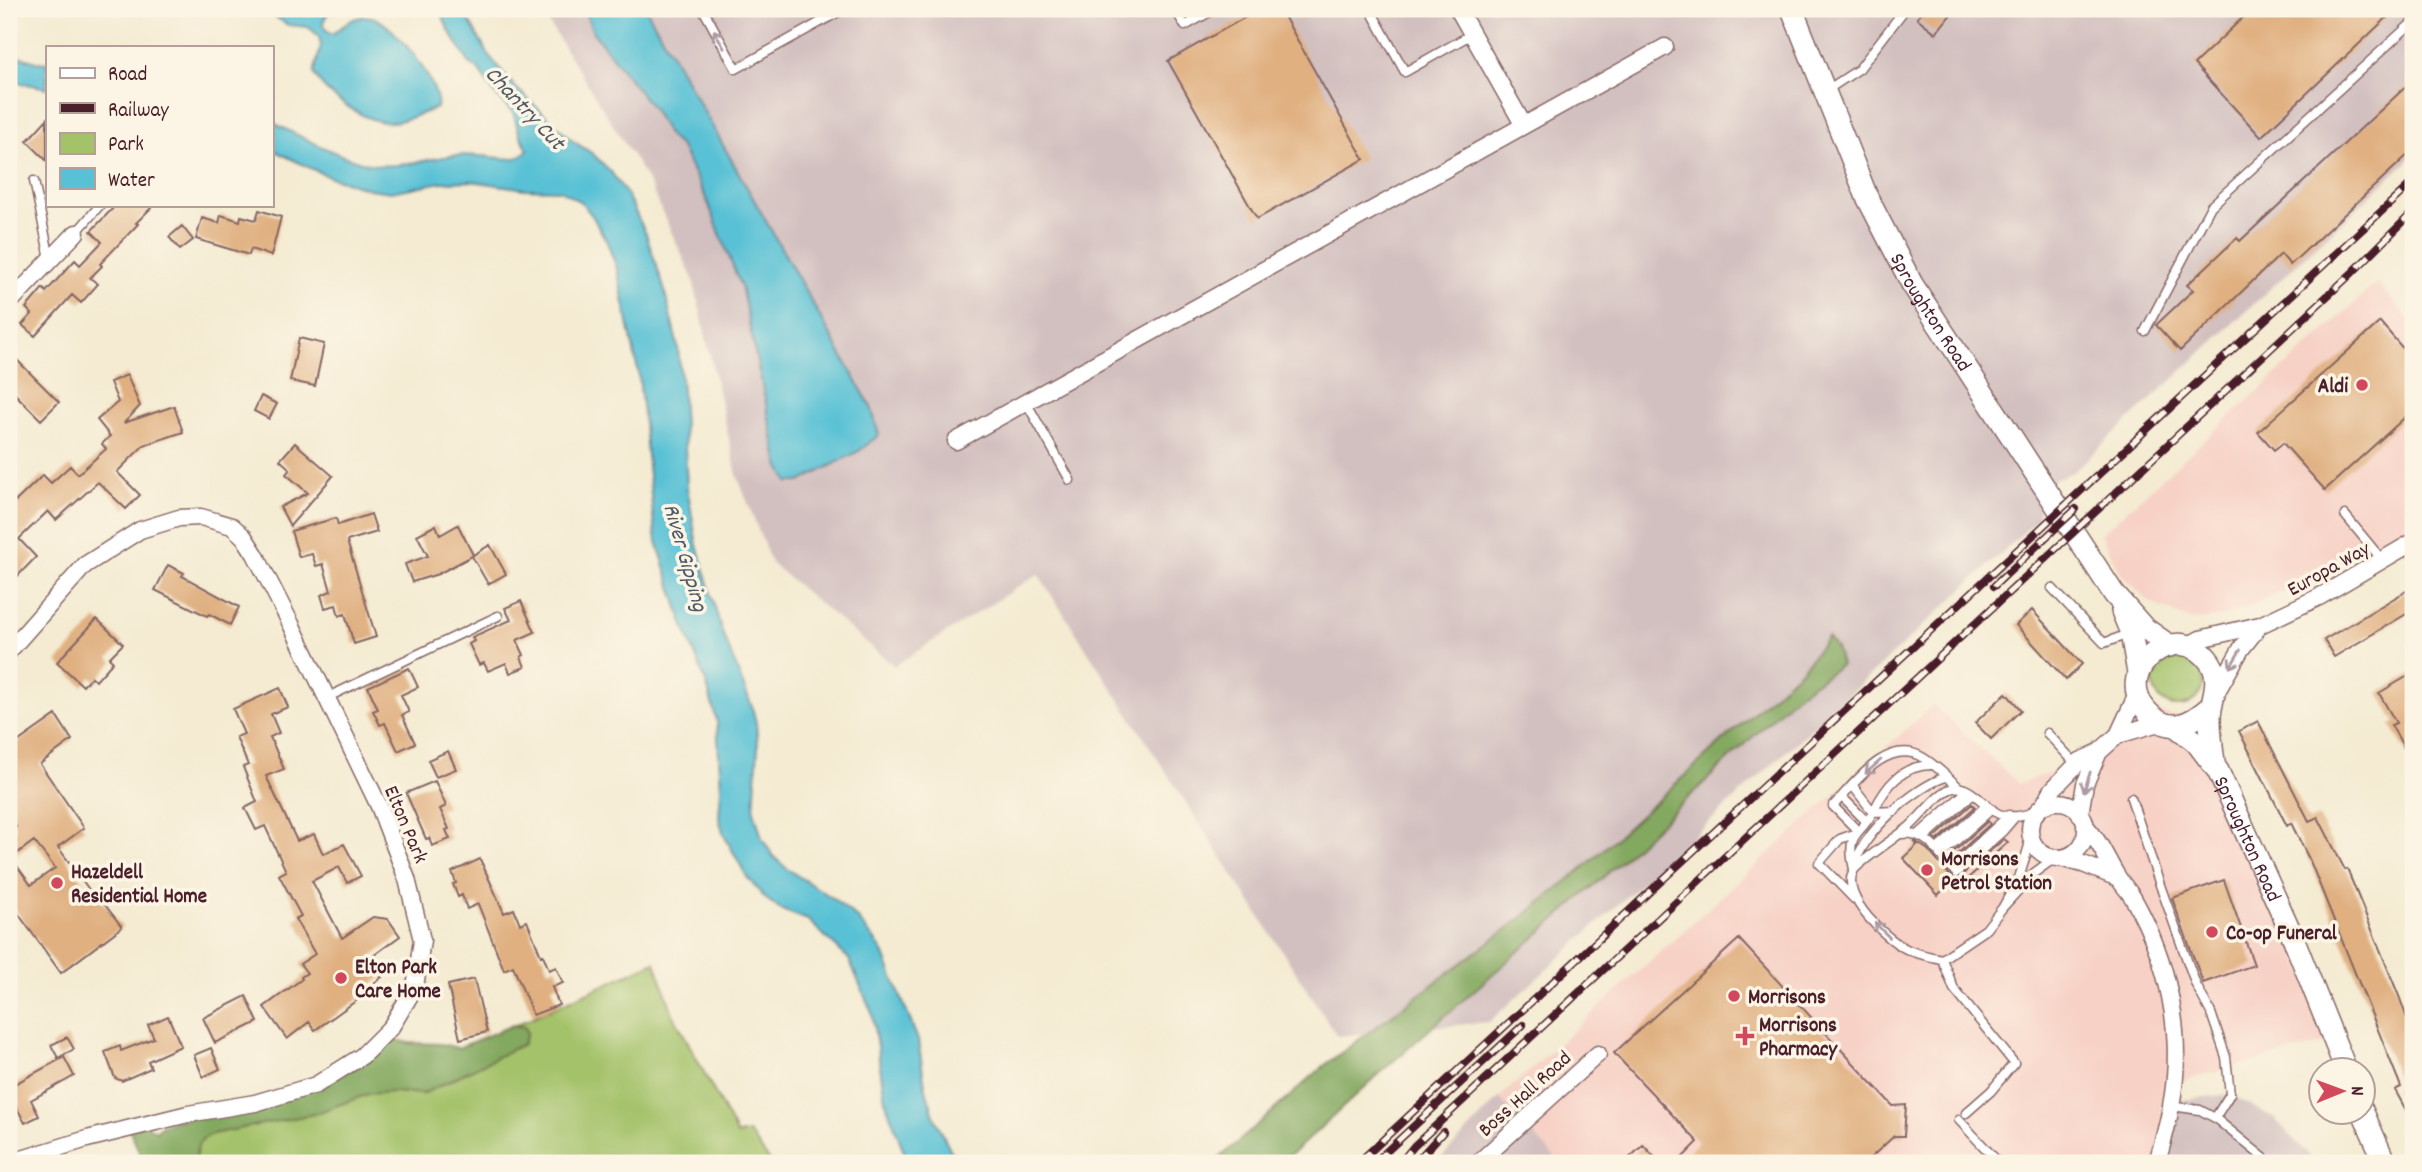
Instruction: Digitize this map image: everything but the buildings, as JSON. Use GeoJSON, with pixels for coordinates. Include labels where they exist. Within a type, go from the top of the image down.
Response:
{"type":"FeatureCollection","features":[{"type":"Feature","properties":{"kind":"street"},"geometry":{"type":"LineString","coordinates":[[1458,9],[1523,124]]}},
{"type":"Feature","properties":{"kind":"street","name":"Sproughton Road"},"geometry":{"type":"LineString","coordinates":[[1792,9],[1867,197],[1912,284],[2115,594],[2143,627],[2178,646],[2200,652],[2210,662],[2216,675],[2213,700],[2214,762]]}},
{"type":"Feature","properties":{"kind":"street"},"geometry":{"type":"LineString","coordinates":[[956,441],[1665,47]]}},
{"type":"Feature","properties":{"kind":"street"},"geometry":{"type":"LineString","coordinates":[[9,303],[76,233]]}},
{"type":"Feature","properties":{"kind":"street","name":"Elton Park"},"geometry":{"type":"LineString","coordinates":[[9,651],[85,565],[140,530],[179,518],[201,517],[232,526],[250,545],[379,806],[403,867],[422,940],[415,987],[391,1027],[362,1056],[316,1085],[255,1102],[188,1114],[86,1139],[9,1163]]}},
{"type":"Feature","properties":{"kind":"street","name":"Europa Way"},"geometry":{"type":"LineString","coordinates":[[2178,646],[2260,625],[2308,603],[2413,542]]}},
{"type":"Feature","properties":{"kind":"street","name":"Sproughton Road"},"geometry":{"type":"LineString","coordinates":[[2115,594],[2131,633],[2145,710],[2190,736],[2214,762],[2292,935],[2340,1056]]}},
{"type":"Feature","properties":{"kind":"street","name":"Europa Way"},"geometry":{"type":"LineString","coordinates":[[2213,700],[2241,649],[2260,625]]}},
{"type":"Feature","properties":{"kind":"street"},"geometry":{"type":"LineString","coordinates":[[2119,736],[2145,661],[2156,649],[2178,646]]}},
{"type":"Feature","properties":{"kind":"street"},"geometry":{"type":"LineString","coordinates":[[2118,878],[2043,853],[2031,839],[2029,830],[2039,809],[2053,789],[2088,755],[2099,752],[2119,736],[2168,724],[2184,725],[2195,720],[2213,700]]}},
{"type":"Feature","properties":{"kind":"street"},"geometry":{"type":"LineString","coordinates":[[2058,857],[2068,855],[2082,844],[2085,784],[2099,752]]}},
{"type":"Feature","properties":{"kind":"street"},"geometry":{"type":"LineString","coordinates":[[2039,809],[2062,802],[2071,805],[2092,832],[2118,878],[2131,895],[2152,937],[2170,991],[2176,1054],[2172,1105],[2157,1163]]}},
{"type":"Feature","properties":{"kind":"street","name":"Boss Hall Road"},"geometry":{"type":"LineString","coordinates":[[1478,1163],[1598,1054]]}},
{"type":"Feature","properties":{"kind":"street"},"geometry":{"type":"LineString","coordinates":[[2369,1126],[2385,1163]]}},
{"type":"Feature","properties":{"kind":"lane"},"geometry":{"type":"LineString","coordinates":[[703,9],[736,69],[844,9]]}},
{"type":"Feature","properties":{"kind":"lane"},"geometry":{"type":"LineString","coordinates":[[1175,9],[1185,26],[1215,9]]}},
{"type":"Feature","properties":{"kind":"lane"},"geometry":{"type":"LineString","coordinates":[[1370,9],[1405,72],[1472,34]]}},
{"type":"Feature","properties":{"kind":"lane"},"geometry":{"type":"LineString","coordinates":[[1824,91],[1859,69],[1905,9]]}},
{"type":"Feature","properties":{"kind":"lane"},"geometry":{"type":"LineString","coordinates":[[2145,331],[2211,206],[2413,22]]}},
{"type":"Feature","properties":{"kind":"lane"},"geometry":{"type":"LineString","coordinates":[[34,181],[50,259]]}},
{"type":"Feature","properties":{"kind":"lane"},"geometry":{"type":"LineString","coordinates":[[76,233],[99,206]]}},
{"type":"Feature","properties":{"kind":"lane"},"geometry":{"type":"LineString","coordinates":[[2413,298],[2409,301],[2413,306]]}},
{"type":"Feature","properties":{"kind":"lane"},"geometry":{"type":"LineString","coordinates":[[1026,402],[1070,480]]}},
{"type":"Feature","properties":{"kind":"lane"},"geometry":{"type":"LineString","coordinates":[[2345,515],[2383,561]]}},
{"type":"Feature","properties":{"kind":"lane"},"geometry":{"type":"LineString","coordinates":[[2052,588],[2104,643],[2131,633]]}},
{"type":"Feature","properties":{"kind":"lane"},"geometry":{"type":"LineString","coordinates":[[327,698],[498,616]]}},
{"type":"Feature","properties":{"kind":"lane"},"geometry":{"type":"LineString","coordinates":[[2047,733],[2076,764]]}},
{"type":"Feature","properties":{"kind":"lane"},"geometry":{"type":"LineString","coordinates":[[1856,832],[1833,806],[1883,758],[1907,751],[1922,757],[1998,814],[2012,816],[2039,809]]}},
{"type":"Feature","properties":{"kind":"lane"},"geometry":{"type":"LineString","coordinates":[[1932,765],[1916,766],[1903,772],[1884,791],[1873,812],[1856,832],[1840,839],[1819,863],[1898,945],[1912,952],[1942,959],[1986,929],[2035,873],[2058,857]]}},
{"type":"Feature","properties":{"kind":"lane"},"geometry":{"type":"LineString","coordinates":[[1856,902],[1851,883],[1856,859],[1866,842],[1913,794],[1946,777]]}},
{"type":"Feature","properties":{"kind":"lane"},"geometry":{"type":"LineString","coordinates":[[1853,786],[1873,812]]}},
{"type":"Feature","properties":{"kind":"lane"},"geometry":{"type":"LineString","coordinates":[[1854,869],[1899,834],[1943,793],[1952,788],[1967,791]]}},
{"type":"Feature","properties":{"kind":"lane"},"geometry":{"type":"LineString","coordinates":[[1921,836],[1967,791]]}},
{"type":"Feature","properties":{"kind":"lane"},"geometry":{"type":"LineString","coordinates":[[1843,797],[1866,821]]}},
{"type":"Feature","properties":{"kind":"lane"},"geometry":{"type":"LineString","coordinates":[[2131,798],[2196,985],[2211,1013],[2226,1057],[2230,1094],[2215,1118]]}},
{"type":"Feature","properties":{"kind":"lane"},"geometry":{"type":"LineString","coordinates":[[1938,852],[1989,807]]}},
{"type":"Feature","properties":{"kind":"lane"},"geometry":{"type":"LineString","coordinates":[[1873,812],[1895,811]]}},
{"type":"Feature","properties":{"kind":"lane"},"geometry":{"type":"LineString","coordinates":[[1899,834],[1921,836],[1952,868],[2012,816]]}},
{"type":"Feature","properties":{"kind":"lane"},"geometry":{"type":"LineString","coordinates":[[1854,869],[1850,853],[1856,832]]}},
{"type":"Feature","properties":{"kind":"lane"},"geometry":{"type":"LineString","coordinates":[[2003,907],[2019,878],[2031,839]]}},
{"type":"Feature","properties":{"kind":"lane"},"geometry":{"type":"LineString","coordinates":[[1942,959],[1954,989],[2014,1063],[1966,1113]]}},
{"type":"Feature","properties":{"kind":"lane"},"geometry":{"type":"LineString","coordinates":[[2172,1105],[2200,1110],[2215,1118],[2270,1163]]}},
{"type":"Feature","properties":{"kind":"lane"},"geometry":{"type":"LineString","coordinates":[[1959,1120],[2000,1163]]}},
{"type":"Feature","properties":{"kind":"shaded area"},"geometry":{"type":"Polygon","coordinates":[[[540,9],[2413,9],[2413,156],[2073,472],[2042,484],[2037,520],[1489,1022],[1337,1036],[1038,574],[894,666],[771,563],[737,475],[693,279],[647,179],[540,9]]]}},
{"type":"Feature","properties":{"kind":"shaded area"},"geometry":{"type":"Polygon","coordinates":[[[2377,283],[2413,324],[2413,522],[2401,531],[2347,553],[2274,596],[2230,615],[2192,621],[2149,602],[2121,574],[2101,534],[2377,283]]]}},
{"type":"Feature","properties":{"kind":"shaded area"},"geometry":{"type":"Polygon","coordinates":[[[1933,705],[2019,784],[2064,767],[2145,710],[2195,720],[2333,1041],[2185,1080],[2172,1106],[2157,1163],[1560,1163],[1499,1098],[1933,705]]]}},
{"type":"Feature","properties":{"kind":"shaded area"},"geometry":{"type":"Polygon","coordinates":[[[2230,1094],[2274,1118],[2316,1163],[2157,1163],[2172,1106],[2181,1100],[2230,1094]]]}},
{"type":"Feature","properties":{"kind":"shaded area"},"geometry":{"type":"Polygon","coordinates":[[[1499,1098],[1560,1163],[1437,1163],[1499,1098]]]}},
{"type":"Feature","properties":{"kind":"green space"},"geometry":{"type":"Polygon","coordinates":[[[1827,638],[1836,648],[1841,665],[1798,694],[1608,873],[1282,1163],[1214,1163],[1325,1065],[1519,920],[1583,868],[1802,669],[1827,638]]]}},
{"type":"Feature","properties":{"kind":"green space"},"geometry":{"type":"Polygon","coordinates":[[[2178,656],[2195,664],[2203,681],[2195,698],[2178,706],[2161,698],[2153,681],[2161,664],[2178,656]]]}},
{"type":"Feature","properties":{"kind":"green space"},"geometry":{"type":"Polygon","coordinates":[[[655,962],[673,1014],[737,1135],[749,1133],[771,1163],[152,1163],[166,1137],[460,1050],[655,962]]]}},
{"type":"Feature","properties":{"kind":"green space"},"geometry":{"type":"Polygon","coordinates":[[[513,1025],[525,1027],[527,1033],[523,1044],[423,1094],[368,1094],[314,1114],[212,1134],[200,1142],[194,1163],[144,1163],[128,1126],[142,1122],[156,1131],[162,1125],[268,1096],[354,1068],[393,1039],[458,1048],[513,1025]]]}},
{"type":"Feature","properties":{"kind":"water"},"geometry":{"type":"Polygon","coordinates":[[[263,9],[330,9],[323,22],[325,29],[333,34],[361,17],[372,17],[381,22],[404,42],[415,56],[432,85],[437,98],[437,108],[391,122],[375,120],[354,110],[334,97],[314,73],[321,46],[319,36],[308,27],[288,25],[263,9]]]}},
{"type":"Feature","properties":{"kind":"water"},"geometry":{"type":"Polygon","coordinates":[[[439,9],[462,9],[490,57],[515,87],[611,172],[627,195],[646,234],[664,288],[678,348],[687,487],[697,545],[722,632],[756,723],[758,746],[754,811],[762,838],[773,856],[787,869],[831,897],[858,919],[882,950],[918,1040],[925,1086],[935,1119],[957,1163],[908,1163],[885,1100],[872,1013],[849,959],[808,920],[782,910],[765,898],[747,877],[724,835],[719,818],[721,789],[717,722],[707,685],[683,624],[655,535],[639,376],[617,269],[607,242],[593,217],[582,203],[560,190],[525,189],[472,181],[442,182],[391,192],[369,189],[327,176],[273,150],[273,123],[337,153],[376,165],[404,164],[457,155],[509,159],[522,155],[528,149],[513,113],[493,92],[478,69],[470,64],[439,9]]]}},
{"type":"Feature","properties":{"kind":"water"},"geometry":{"type":"Polygon","coordinates":[[[584,9],[646,9],[871,407],[879,435],[859,451],[800,482],[788,482],[779,465],[742,290],[707,200],[681,147],[669,136],[653,109],[593,32],[584,9]]]}},
{"type":"Feature","properties":{"kind":"water"},"geometry":{"type":"Polygon","coordinates":[[[9,53],[46,63],[46,88],[17,82],[9,77],[9,53]]]}},
{"type":"Feature","properties":{"kind":"railway"},"geometry":{"type":"LineString","coordinates":[[1358,1163],[2413,182]]}},
{"type":"Feature","properties":{"kind":"railway"},"geometry":{"type":"LineString","coordinates":[[1400,1163],[1414,1146],[2352,273],[2413,212]]}},
{"type":"Feature","properties":{"kind":"railway"},"geometry":{"type":"LineString","coordinates":[[1994,586],[2076,509]]}},
{"type":"Feature","properties":{"kind":"railway"},"geometry":{"type":"LineString","coordinates":[[1374,1163],[1523,1025]]}},
{"type":"Feature","properties":{"kind":"railway"},"geometry":{"type":"LineString","coordinates":[[1415,1163],[1443,1132]]}},
{"type":"Feature","properties":{"kind":"place","name":"Aldi"},"geometry":{"type":"Point","coordinates":[2362,385]}},
{"type":"Feature","properties":{"kind":"place","name":"Morrisons Petrol Station"},"geometry":{"type":"Point","coordinates":[1927,870]}},
{"type":"Feature","properties":{"kind":"place","name":"Hazeldell Residential Home"},"geometry":{"type":"Point","coordinates":[57,883]}},
{"type":"Feature","properties":{"kind":"place","name":"Co-op Funeral"},"geometry":{"type":"Point","coordinates":[2212,932]}},
{"type":"Feature","properties":{"kind":"place","name":"Elton Park Care Home"},"geometry":{"type":"Point","coordinates":[341,978]}},
{"type":"Feature","properties":{"kind":"place","name":"Morrisons"},"geometry":{"type":"Point","coordinates":[1734,996]}},
{"type":"Feature","properties":{"kind":"place","name":"Morrisons Pharmacy"},"geometry":{"type":"Point","coordinates":[1745,1036]}},
{"type":"Feature","properties":{"kind":"water label","name":"Chantry Cut"},"geometry":{"type":"Point","coordinates":[526,107]}},
{"type":"Feature","properties":{"kind":"water label","name":"River Gipping"},"geometry":{"type":"Point","coordinates":[687,557]}}]}
